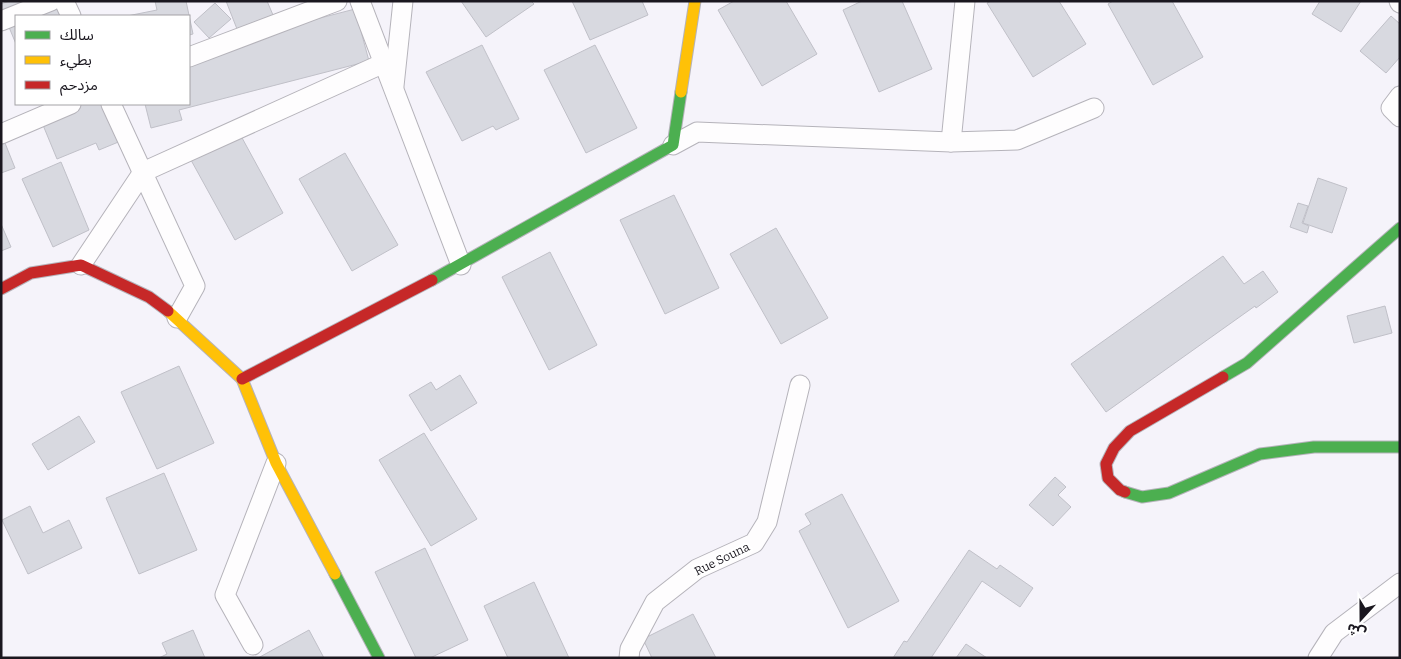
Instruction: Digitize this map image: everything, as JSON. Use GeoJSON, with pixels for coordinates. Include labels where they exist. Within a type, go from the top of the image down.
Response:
{"type":"FeatureCollection","features":[{"type":"Feature","properties":{"kind":"street"},"geometry":{"type":"LineString","coordinates":[[17,15],[50,1]]}},
{"type":"Feature","properties":{"kind":"street"},"geometry":{"type":"LineString","coordinates":[[64,1],[70,15]]}},
{"type":"Feature","properties":{"kind":"street"},"geometry":{"type":"LineString","coordinates":[[190,57],[337,1]]}},
{"type":"Feature","properties":{"kind":"street"},"geometry":{"type":"LineString","coordinates":[[360,1],[461,265]]}},
{"type":"Feature","properties":{"kind":"street"},"geometry":{"type":"LineString","coordinates":[[394,90],[404,1]]}},
{"type":"Feature","properties":{"kind":"street"},"geometry":{"type":"LineString","coordinates":[[673,145],[694,1]]}},
{"type":"Feature","properties":{"kind":"street"},"geometry":{"type":"LineString","coordinates":[[951,142],[965,1]]}},
{"type":"Feature","properties":{"kind":"street"},"geometry":{"type":"LineString","coordinates":[[1,22],[15,16]]}},
{"type":"Feature","properties":{"kind":"street"},"geometry":{"type":"LineString","coordinates":[[81,265],[143,172],[384,63]]}},
{"type":"Feature","properties":{"kind":"street"},"geometry":{"type":"LineString","coordinates":[[1400,96],[1391,108],[1400,117]]}},
{"type":"Feature","properties":{"kind":"street"},"geometry":{"type":"LineString","coordinates":[[1,134],[69,105]]}},
{"type":"Feature","properties":{"kind":"street"},"geometry":{"type":"LineString","coordinates":[[111,105],[196,286],[177,318]]}},
{"type":"Feature","properties":{"kind":"street"},"geometry":{"type":"LineString","coordinates":[[242,379],[461,265],[697,132],[951,142],[1017,140],[1094,108]]}},
{"type":"Feature","properties":{"kind":"street"},"geometry":{"type":"LineString","coordinates":[[1400,228],[1247,363],[1130,431],[1114,448],[1106,464],[1108,478],[1120,490],[1142,497],[1169,493],[1260,454],[1314,447],[1400,447]]}},
{"type":"Feature","properties":{"kind":"street"},"geometry":{"type":"LineString","coordinates":[[1,289],[31,273],[81,265],[149,297],[177,318],[242,379],[276,463],[379,658]]}},
{"type":"Feature","properties":{"kind":"street","name":"Rue Souna"},"geometry":{"type":"LineString","coordinates":[[629,658],[630,648],[655,602],[697,569],[754,543],[763,529],[767,522],[800,385]]}},
{"type":"Feature","properties":{"kind":"street"},"geometry":{"type":"LineString","coordinates":[[253,645],[226,594],[276,463]]}},
{"type":"Feature","properties":{"kind":"street"},"geometry":{"type":"LineString","coordinates":[[1318,658],[1334,633],[1400,583]]}},
{"type":"Feature","properties":{"kind":"building"},"geometry":{"type":"Polygon","coordinates":[[[9,1],[72,1],[70,15],[15,15],[15,42],[1,4],[9,1]]]}},
{"type":"Feature","properties":{"kind":"building"},"geometry":{"type":"Polygon","coordinates":[[[155,1],[186,1],[189,15],[132,15],[157,10],[155,1]]]}},
{"type":"Feature","properties":{"kind":"building"},"geometry":{"type":"Polygon","coordinates":[[[226,1],[267,1],[273,15],[237,29],[226,1]]]}},
{"type":"Feature","properties":{"kind":"building"},"geometry":{"type":"Polygon","coordinates":[[[461,1],[531,1],[534,4],[486,37],[461,1]]]}},
{"type":"Feature","properties":{"kind":"building"},"geometry":{"type":"Polygon","coordinates":[[[572,1],[642,1],[648,15],[590,40],[572,1]]]}},
{"type":"Feature","properties":{"kind":"building"},"geometry":{"type":"Polygon","coordinates":[[[734,1],[786,1],[817,54],[762,86],[718,10],[734,1]]]}},
{"type":"Feature","properties":{"kind":"building"},"geometry":{"type":"Polygon","coordinates":[[[862,1],[902,1],[932,69],[879,92],[843,10],[862,1]]]}},
{"type":"Feature","properties":{"kind":"building"},"geometry":{"type":"Polygon","coordinates":[[[991,1],[1059,1],[1086,44],[1033,77],[987,3],[991,1]]]}},
{"type":"Feature","properties":{"kind":"building"},"geometry":{"type":"Polygon","coordinates":[[[1113,1],[1172,1],[1203,57],[1153,85],[1108,4],[1113,1]]]}},
{"type":"Feature","properties":{"kind":"building"},"geometry":{"type":"Polygon","coordinates":[[[1320,1],[1361,1],[1341,32],[1312,14],[1320,1]]]}},
{"type":"Feature","properties":{"kind":"building"},"geometry":{"type":"Polygon","coordinates":[[[215,3],[231,19],[209,38],[194,22],[215,3]]]}},
{"type":"Feature","properties":{"kind":"building"},"geometry":{"type":"Polygon","coordinates":[[[355,9],[369,61],[179,110],[182,120],[151,128],[145,105],[190,105],[190,52],[355,9]]]}},
{"type":"Feature","properties":{"kind":"building"},"geometry":{"type":"Polygon","coordinates":[[[1391,16],[1400,24],[1400,57],[1386,73],[1360,51],[1391,16]]]}},
{"type":"Feature","properties":{"kind":"building"},"geometry":{"type":"Polygon","coordinates":[[[190,20],[193,34],[190,35],[190,20]]]}},
{"type":"Feature","properties":{"kind":"building"},"geometry":{"type":"Polygon","coordinates":[[[482,45],[519,119],[496,130],[493,126],[462,141],[426,72],[482,45]]]}},
{"type":"Feature","properties":{"kind":"building"},"geometry":{"type":"Polygon","coordinates":[[[595,45],[637,128],[586,153],[544,70],[595,45]]]}},
{"type":"Feature","properties":{"kind":"building"},"geometry":{"type":"Polygon","coordinates":[[[58,105],[119,105],[133,136],[99,150],[96,143],[57,159],[38,113],[58,105]]]}},
{"type":"Feature","properties":{"kind":"building"},"geometry":{"type":"Polygon","coordinates":[[[235,125],[283,213],[235,240],[186,151],[235,125]]]}},
{"type":"Feature","properties":{"kind":"building"},"geometry":{"type":"Polygon","coordinates":[[[1,133],[15,168],[1,173],[1,133]]]}},
{"type":"Feature","properties":{"kind":"building"},"geometry":{"type":"Polygon","coordinates":[[[345,153],[398,245],[352,271],[299,179],[345,153]]]}},
{"type":"Feature","properties":{"kind":"building"},"geometry":{"type":"Polygon","coordinates":[[[61,162],[89,230],[53,247],[22,179],[61,162]]]}},
{"type":"Feature","properties":{"kind":"building"},"geometry":{"type":"Polygon","coordinates":[[[1318,178],[1347,188],[1332,233],[1303,223],[1318,178]]]}},
{"type":"Feature","properties":{"kind":"building"},"geometry":{"type":"Polygon","coordinates":[[[674,195],[719,288],[665,314],[620,220],[674,195]]]}},
{"type":"Feature","properties":{"kind":"building"},"geometry":{"type":"Polygon","coordinates":[[[1298,203],[1308,206],[1302,223],[1309,226],[1307,233],[1290,227],[1298,203]]]}},
{"type":"Feature","properties":{"kind":"building"},"geometry":{"type":"Polygon","coordinates":[[[1,224],[11,247],[1,251],[1,224]]]}},
{"type":"Feature","properties":{"kind":"building"},"geometry":{"type":"Polygon","coordinates":[[[776,228],[828,318],[781,344],[730,254],[776,228]]]}},
{"type":"Feature","properties":{"kind":"building"},"geometry":{"type":"Polygon","coordinates":[[[550,252],[597,345],[549,370],[502,277],[550,252]]]}},
{"type":"Feature","properties":{"kind":"building"},"geometry":{"type":"Polygon","coordinates":[[[1223,256],[1244,284],[1263,271],[1278,292],[1256,308],[1255,306],[1106,412],[1071,364],[1223,256]]]}},
{"type":"Feature","properties":{"kind":"building"},"geometry":{"type":"Polygon","coordinates":[[[1385,306],[1392,333],[1354,343],[1347,316],[1385,306]]]}},
{"type":"Feature","properties":{"kind":"building"},"geometry":{"type":"Polygon","coordinates":[[[179,366],[214,443],[157,469],[121,392],[179,366]]]}},
{"type":"Feature","properties":{"kind":"building"},"geometry":{"type":"Polygon","coordinates":[[[460,375],[477,403],[431,431],[409,395],[431,382],[436,390],[460,375]]]}},
{"type":"Feature","properties":{"kind":"building"},"geometry":{"type":"Polygon","coordinates":[[[79,416],[95,442],[48,470],[32,444],[79,416]]]}},
{"type":"Feature","properties":{"kind":"building"},"geometry":{"type":"Polygon","coordinates":[[[424,433],[477,519],[431,546],[379,460],[424,433]]]}},
{"type":"Feature","properties":{"kind":"building"},"geometry":{"type":"Polygon","coordinates":[[[164,473],[197,550],[139,574],[106,498],[164,473]]]}},
{"type":"Feature","properties":{"kind":"building"},"geometry":{"type":"Polygon","coordinates":[[[1055,477],[1066,487],[1058,495],[1071,507],[1053,526],[1029,505],[1055,477]]]}},
{"type":"Feature","properties":{"kind":"building"},"geometry":{"type":"Polygon","coordinates":[[[842,494],[899,601],[848,628],[799,531],[811,524],[805,514],[842,494]]]}},
{"type":"Feature","properties":{"kind":"building"},"geometry":{"type":"Polygon","coordinates":[[[30,506],[43,533],[69,520],[82,548],[28,574],[2,520],[30,506]]]}},
{"type":"Feature","properties":{"kind":"building"},"geometry":{"type":"Polygon","coordinates":[[[425,548],[468,640],[430,658],[416,658],[375,572],[425,548]]]}},
{"type":"Feature","properties":{"kind":"building"},"geometry":{"type":"Polygon","coordinates":[[[969,550],[997,569],[1000,565],[1033,588],[1020,607],[982,581],[931,658],[893,658],[904,641],[907,642],[969,550]]]}},
{"type":"Feature","properties":{"kind":"building"},"geometry":{"type":"Polygon","coordinates":[[[534,582],[569,658],[508,658],[484,606],[534,582]]]}},
{"type":"Feature","properties":{"kind":"building"},"geometry":{"type":"Polygon","coordinates":[[[693,614],[716,658],[652,658],[643,639],[693,614]]]}},
{"type":"Feature","properties":{"kind":"building"},"geometry":{"type":"Polygon","coordinates":[[[193,630],[205,658],[159,658],[167,654],[162,643],[193,630]]]}},
{"type":"Feature","properties":{"kind":"building"},"geometry":{"type":"Polygon","coordinates":[[[309,630],[324,658],[258,658],[309,630]]]}},
{"type":"Feature","properties":{"kind":"building"},"geometry":{"type":"Polygon","coordinates":[[[966,644],[987,658],[956,658],[966,644]]]}},
{"type":"Feature","properties":{"kind":"traffic: fast"},"geometry":{"type":"LineString","coordinates":[[432,280],[673,145],[681,92]]}},
{"type":"Feature","properties":{"kind":"traffic: fast"},"geometry":{"type":"LineString","coordinates":[[1223,377],[1247,363],[1400,228]]}},
{"type":"Feature","properties":{"kind":"traffic: fast"},"geometry":{"type":"LineString","coordinates":[[1125,492],[1142,497],[1169,493],[1260,454],[1314,447],[1400,447]]}},
{"type":"Feature","properties":{"kind":"traffic: fast"},"geometry":{"type":"LineString","coordinates":[[335,574],[379,658]]}},
{"type":"Feature","properties":{"kind":"traffic: slow"},"geometry":{"type":"LineString","coordinates":[[681,92],[695,1]]}},
{"type":"Feature","properties":{"kind":"traffic: slow"},"geometry":{"type":"LineString","coordinates":[[168,311],[242,379],[276,463],[335,574]]}},
{"type":"Feature","properties":{"kind":"traffic: jam"},"geometry":{"type":"LineString","coordinates":[[1,289],[31,273],[81,265],[149,297],[168,311]]}},
{"type":"Feature","properties":{"kind":"traffic: jam"},"geometry":{"type":"LineString","coordinates":[[242,379],[432,280]]}},
{"type":"Feature","properties":{"kind":"traffic: jam"},"geometry":{"type":"LineString","coordinates":[[1125,492],[1120,490],[1108,478],[1106,464],[1114,448],[1130,431],[1223,377]]}}]}
